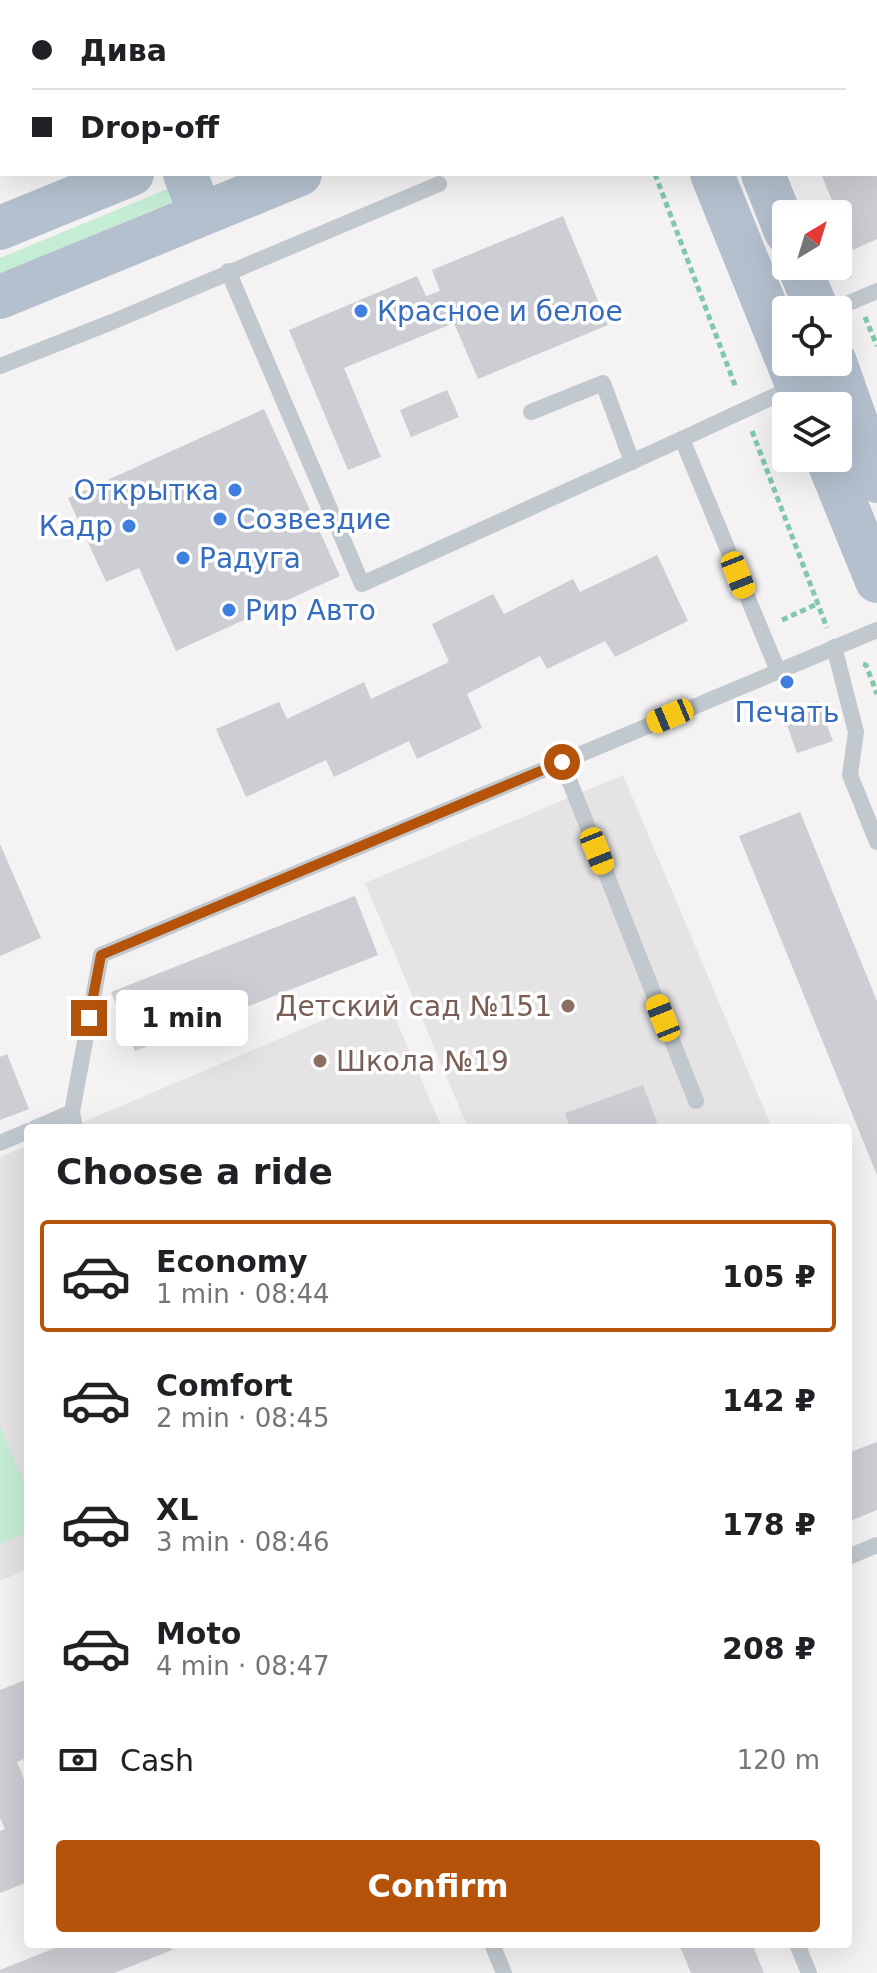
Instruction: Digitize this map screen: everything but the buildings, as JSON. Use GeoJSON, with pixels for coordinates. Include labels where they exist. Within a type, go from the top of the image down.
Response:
{"type":"FeatureCollection","features":[{"type":"Feature","properties":{"kind":"main road"},"geometry":{"type":"LineString","coordinates":[[0,228],[127,176]]}},
{"type":"Feature","properties":{"kind":"main road"},"geometry":{"type":"LineString","coordinates":[[186,176],[201,214]]}},
{"type":"Feature","properties":{"kind":"main road"},"geometry":{"type":"LineString","coordinates":[[0,297],[295,176]]}},
{"type":"Feature","properties":{"kind":"main road"},"geometry":{"type":"LineString","coordinates":[[713,176],[772,319]]}},
{"type":"Feature","properties":{"kind":"main road"},"geometry":{"type":"LineString","coordinates":[[764,176],[773,200]]}},
{"type":"Feature","properties":{"kind":"main road"},"geometry":{"type":"LineString","coordinates":[[840,376],[877,481]]}},
{"type":"Feature","properties":{"kind":"main road"},"geometry":{"type":"LineString","coordinates":[[833,472],[877,581]]}},
{"type":"Feature","properties":{"kind":"lane"},"geometry":{"type":"LineString","coordinates":[[0,366],[439,184]]}},
{"type":"Feature","properties":{"kind":"lane"},"geometry":{"type":"LineString","coordinates":[[228,271],[362,584],[682,439],[772,375]]}},
{"type":"Feature","properties":{"kind":"lane"},"geometry":{"type":"LineString","coordinates":[[852,302],[877,291]]}},
{"type":"Feature","properties":{"kind":"lane"},"geometry":{"type":"LineString","coordinates":[[531,412],[603,383],[632,462]]}},
{"type":"Feature","properties":{"kind":"lane"},"geometry":{"type":"LineString","coordinates":[[682,439],[778,671]]}},
{"type":"Feature","properties":{"kind":"lane"},"geometry":{"type":"LineString","coordinates":[[73,1120],[101,955],[778,671],[831,640],[877,630]]}},
{"type":"Feature","properties":{"kind":"lane"},"geometry":{"type":"LineString","coordinates":[[831,640],[856,732],[850,775],[877,842]]}},
{"type":"Feature","properties":{"kind":"lane"},"geometry":{"type":"LineString","coordinates":[[562,762],[696,1101]]}},
{"type":"Feature","properties":{"kind":"lane"},"geometry":{"type":"LineString","coordinates":[[0,1143],[24,1133]]}},
{"type":"Feature","properties":{"kind":"lane"},"geometry":{"type":"LineString","coordinates":[[852,1555],[877,1545]]}},
{"type":"Feature","properties":{"kind":"lane"},"geometry":{"type":"LineString","coordinates":[[494,1948],[504,1973]]}},
{"type":"Feature","properties":{"kind":"lane"},"geometry":{"type":"LineString","coordinates":[[799,1948],[809,1973]]}},
{"type":"Feature","properties":{"kind":"path"},"geometry":{"type":"LineString","coordinates":[[656,176],[739,396]]}},
{"type":"Feature","properties":{"kind":"path"},"geometry":{"type":"LineString","coordinates":[[748,421],[831,640]]}},
{"type":"Feature","properties":{"kind":"path"},"geometry":{"type":"LineString","coordinates":[[761,629],[817,604]]}},
{"type":"Feature","properties":{"kind":"shaded area","name":"Детский сад №151"},"geometry":{"type":"Polygon","coordinates":[[[623,775],[770,1124],[466,1124],[365,883],[623,775]]]}},
{"type":"Feature","properties":{"kind":"shaded area","name":"Школа №19"},"geometry":{"type":"Polygon","coordinates":[[[385,994],[440,1124],[78,1124],[385,994]]]}},
{"type":"Feature","properties":{"kind":"shaded area"},"geometry":{"type":"Polygon","coordinates":[[[24,1147],[24,1571],[0,1581],[0,1157],[24,1147]]]}},
{"type":"Feature","properties":{"kind":"green space"},"geometry":{"type":"Polygon","coordinates":[[[177,185],[182,198],[0,274],[0,258],[177,185]]]}},
{"type":"Feature","properties":{"kind":"green space"},"geometry":{"type":"Polygon","coordinates":[[[0,1426],[24,1483],[24,1535],[0,1544],[0,1426]]]}},
{"type":"Feature","properties":{"kind":"place","name":"Красное и белое"},"geometry":{"type":"Point","coordinates":[361,311]}},
{"type":"Feature","properties":{"kind":"place","name":"Открытка"},"geometry":{"type":"Point","coordinates":[235,490]}},
{"type":"Feature","properties":{"kind":"place","name":"Созвездие"},"geometry":{"type":"Point","coordinates":[220,519]}},
{"type":"Feature","properties":{"kind":"place","name":"Кадр"},"geometry":{"type":"Point","coordinates":[129,526]}},
{"type":"Feature","properties":{"kind":"place","name":"Радуга"},"geometry":{"type":"Point","coordinates":[183,558]}},
{"type":"Feature","properties":{"kind":"place","name":"Рир Авто"},"geometry":{"type":"Point","coordinates":[229,610]}},
{"type":"Feature","properties":{"kind":"place","name":"Печать"},"geometry":{"type":"Point","coordinates":[787,682]}},
{"type":"Feature","properties":{"kind":"place","name":"Детский сад №151"},"geometry":{"type":"Point","coordinates":[568,1006]}},
{"type":"Feature","properties":{"kind":"place","name":"Школа №19"},"geometry":{"type":"Point","coordinates":[320,1061]}},
{"type":"Feature","properties":{"kind":"route"},"geometry":{"type":"LineString","coordinates":[[89,1018],[101,955],[562,762]]}}]}
